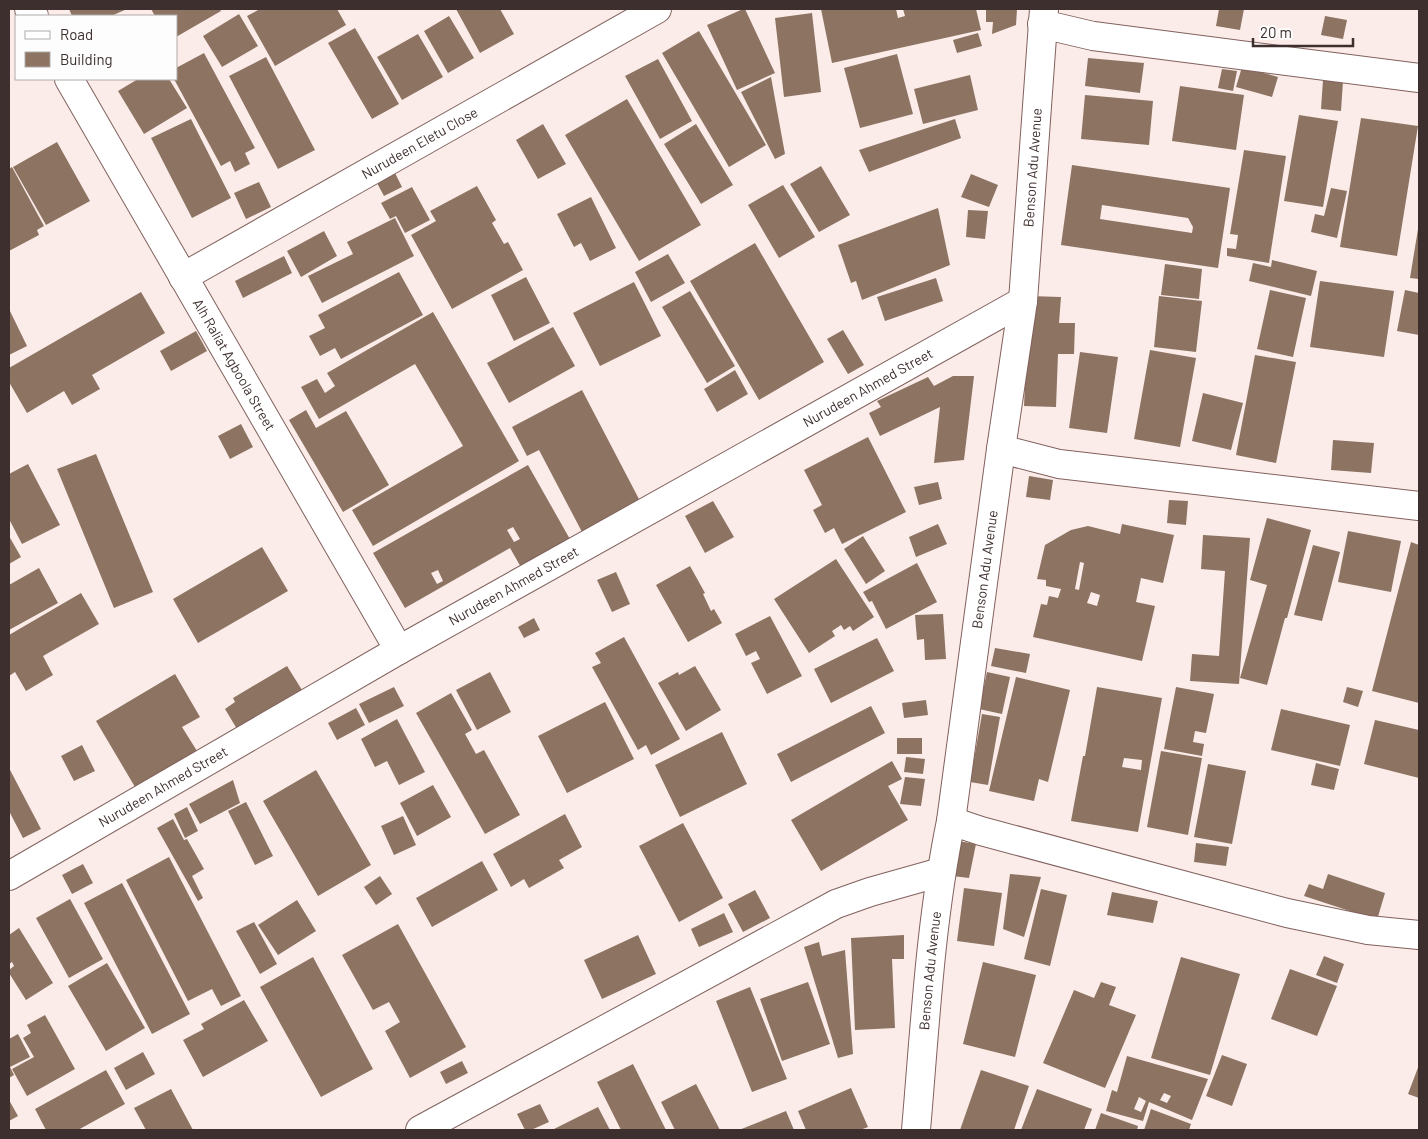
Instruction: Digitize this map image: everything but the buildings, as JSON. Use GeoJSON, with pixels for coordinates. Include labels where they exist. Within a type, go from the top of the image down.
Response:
{"type":"FeatureCollection","features":[{"type":"Feature","properties":{"kind":"street","name":"Nurudeen Eletu Close"},"geometry":{"type":"LineString","coordinates":[[183,277],[658,9]]}},
{"type":"Feature","properties":{"kind":"street"},"geometry":{"type":"LineString","coordinates":[[1043,16],[1094,36],[1419,78]]}},
{"type":"Feature","properties":{"kind":"street","name":"Benson Adu Avenue"},"geometry":{"type":"LineString","coordinates":[[916,1130],[934,923],[951,821],[1001,449],[1024,301],[1043,16]]}},
{"type":"Feature","properties":{"kind":"street","name":"Alh Raliat Agboola Street"},"geometry":{"type":"LineString","coordinates":[[70,80],[399,650]]}},
{"type":"Feature","properties":{"kind":"street","name":"Nurudeen Ahmed Street"},"geometry":{"type":"LineString","coordinates":[[12,866],[1024,301]]}},
{"type":"Feature","properties":{"kind":"street"},"geometry":{"type":"LineString","coordinates":[[1001,449],[1059,464],[1419,506]]}},
{"type":"Feature","properties":{"kind":"street"},"geometry":{"type":"LineString","coordinates":[[951,821],[1287,913],[1368,930],[1419,935]]}},
{"type":"Feature","properties":{"kind":"street"},"geometry":{"type":"LineString","coordinates":[[420,1130],[836,904],[941,872]]}}]}
